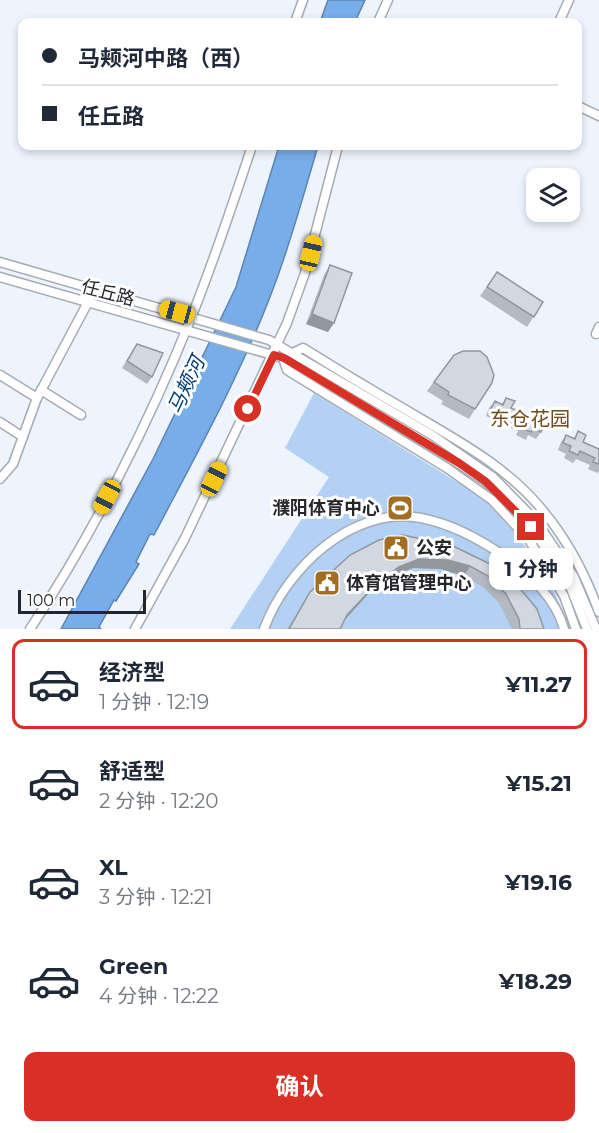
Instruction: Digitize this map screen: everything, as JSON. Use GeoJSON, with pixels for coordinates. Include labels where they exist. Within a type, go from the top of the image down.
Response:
{"type":"FeatureCollection","features":[{"type":"Feature","properties":{"kind":"street"},"geometry":{"type":"LineString","coordinates":[[296,18],[303,0]]}},
{"type":"Feature","properties":{"kind":"street"},"geometry":{"type":"LineString","coordinates":[[380,18],[388,0]]}},
{"type":"Feature","properties":{"kind":"street"},"geometry":{"type":"LineString","coordinates":[[561,18],[569,0]]}},
{"type":"Feature","properties":{"kind":"street"},"geometry":{"type":"LineString","coordinates":[[582,108],[599,116]]}},
{"type":"Feature","properties":{"kind":"street"},"geometry":{"type":"LineString","coordinates":[[30,629],[100,510],[187,329],[251,150]]}},
{"type":"Feature","properties":{"kind":"street"},"geometry":{"type":"LineString","coordinates":[[135,629],[185,538],[274,355],[305,273],[337,150]]}},
{"type":"Feature","properties":{"kind":"street","name":"任丘路"},"geometry":{"type":"LineString","coordinates":[[0,262],[269,340],[432,435],[493,477],[536,521],[557,548],[574,577],[596,629]]}},
{"type":"Feature","properties":{"kind":"street","name":"任丘路"},"geometry":{"type":"LineString","coordinates":[[0,277],[284,358],[427,443],[485,481],[512,506],[550,551],[568,581],[587,629]]}},
{"type":"Feature","properties":{"kind":"street"},"geometry":{"type":"LineString","coordinates":[[0,479],[13,464],[39,394],[95,290]]}},
{"type":"Feature","properties":{"kind":"street"},"geometry":{"type":"LineString","coordinates":[[293,353],[303,348],[456,438],[510,479],[543,510],[558,532],[590,586],[599,612]]}},
{"type":"Feature","properties":{"kind":"street"},"geometry":{"type":"LineString","coordinates":[[284,358],[287,369],[457,474],[492,500],[529,540],[564,596],[576,629]]}},
{"type":"Feature","properties":{"kind":"street"},"geometry":{"type":"LineString","coordinates":[[0,375],[81,415]]}},
{"type":"Feature","properties":{"kind":"street"},"geometry":{"type":"LineString","coordinates":[[0,422],[23,437]]}},
{"type":"Feature","properties":{"kind":"street"},"geometry":{"type":"LineString","coordinates":[[264,629],[279,597],[294,576],[317,554],[348,532],[371,522],[396,517],[420,518],[444,525],[493,548],[535,581],[553,602],[564,629]]}},
{"type":"Feature","properties":{"kind":"shaded area","name":"濮阳体育中心"},"geometry":{"type":"Polygon","coordinates":[[[314,393],[481,497],[534,558],[554,592],[571,629],[230,629],[329,477],[285,448],[314,393]]]}},
{"type":"Feature","properties":{"kind":"water"},"geometry":{"type":"Polygon","coordinates":[[[328,0],[365,0],[357,18],[321,18],[328,0]]]}},
{"type":"Feature","properties":{"kind":"water"},"geometry":{"type":"Polygon","coordinates":[[[278,150],[317,150],[280,271],[261,320],[217,414],[154,535],[150,534],[136,562],[139,564],[116,601],[114,600],[99,627],[101,629],[61,629],[153,459],[236,287],[278,150]]]}},
{"type":"Feature","properties":{"kind":"building"},"geometry":{"type":"Polygon","coordinates":[[[330,265],[352,273],[334,323],[312,314],[330,265]]]}},
{"type":"Feature","properties":{"kind":"building"},"geometry":{"type":"Polygon","coordinates":[[[497,272],[543,302],[534,317],[487,287],[497,272]]]}},
{"type":"Feature","properties":{"kind":"building"},"geometry":{"type":"Polygon","coordinates":[[[137,344],[163,353],[152,377],[127,361],[137,344]]]}},
{"type":"Feature","properties":{"kind":"building"},"geometry":{"type":"Polygon","coordinates":[[[463,351],[480,351],[487,357],[494,375],[492,383],[475,409],[448,395],[449,392],[434,382],[454,355],[463,351]]]}},
{"type":"Feature","properties":{"kind":"building"},"geometry":{"type":"Polygon","coordinates":[[[506,398],[515,401],[511,408],[528,416],[531,409],[539,413],[536,420],[545,424],[541,432],[533,428],[531,432],[521,428],[523,424],[508,417],[507,422],[498,417],[500,413],[491,409],[495,401],[503,405],[506,398]]]}},
{"type":"Feature","properties":{"kind":"building"},"geometry":{"type":"Polygon","coordinates":[[[578,431],[586,435],[583,442],[599,449],[599,464],[593,462],[595,458],[580,451],[578,455],[569,451],[571,446],[563,443],[566,435],[575,439],[578,431]]]}},
{"type":"Feature","properties":{"kind":"building"},"geometry":{"type":"Polygon","coordinates":[[[403,535],[453,546],[488,563],[517,585],[537,609],[544,629],[520,629],[519,619],[506,594],[490,577],[470,566],[448,560],[419,559],[399,567],[378,582],[347,615],[340,629],[289,629],[310,592],[350,555],[379,540],[403,535]]]}},
{"type":"Feature","properties":{"kind":"place","name":"濮阳体育中心"},"geometry":{"type":"Point","coordinates":[400,508]}},
{"type":"Feature","properties":{"kind":"place","name":"公安"},"geometry":{"type":"Point","coordinates":[396,548]}},
{"type":"Feature","properties":{"kind":"place","name":"体育馆管理中心"},"geometry":{"type":"Point","coordinates":[327,583]}},
{"type":"Feature","properties":{"kind":"district","name":"东仓花园"},"geometry":{"type":"Point","coordinates":[530,419]}},
{"type":"Feature","properties":{"kind":"route"},"geometry":{"type":"LineString","coordinates":[[248,409],[274,355],[284,358],[459,463],[485,481],[531,527]]}},
{"type":"Feature","properties":{"kind":"water label","name":"马颊河"},"geometry":{"type":"Point","coordinates":[186,385]}}]}
